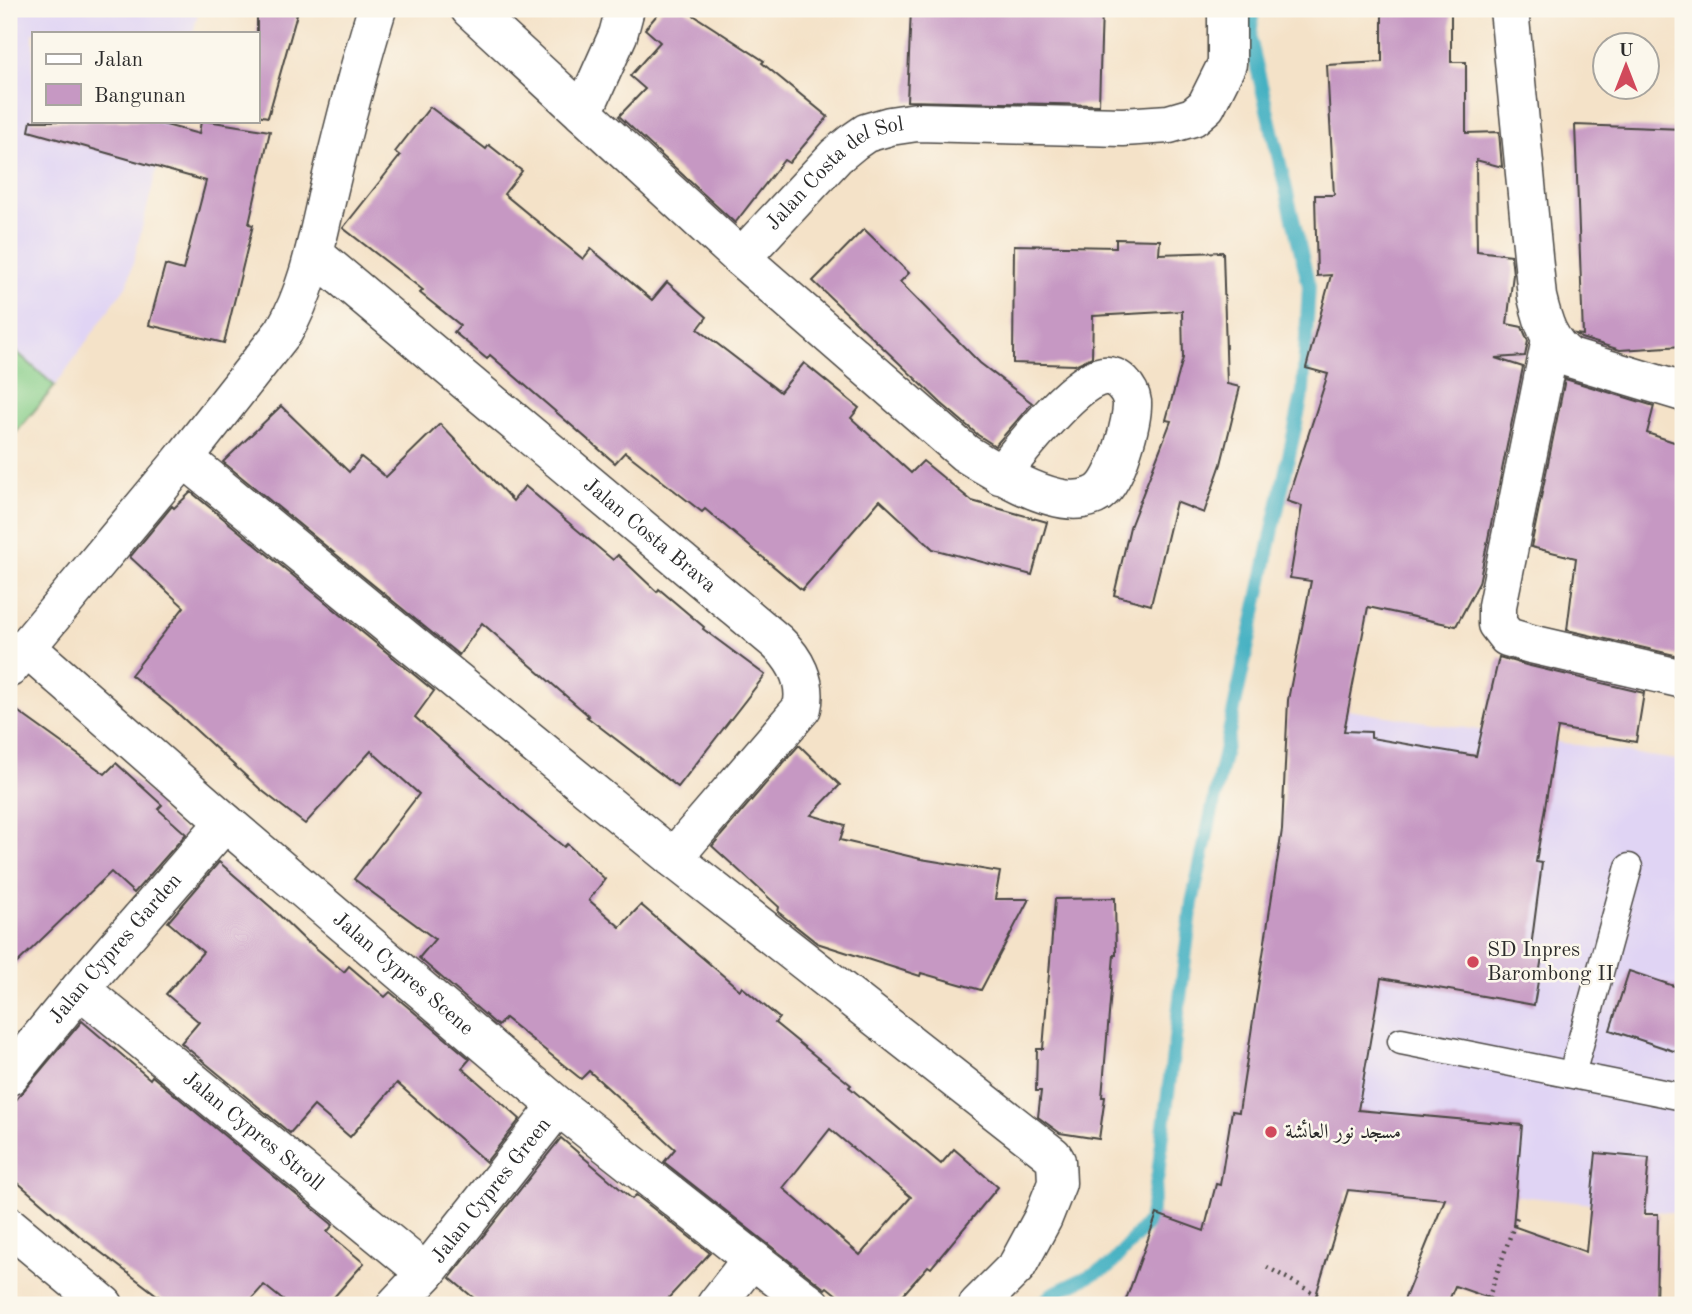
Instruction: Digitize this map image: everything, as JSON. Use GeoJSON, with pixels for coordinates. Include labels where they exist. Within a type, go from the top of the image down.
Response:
{"type":"FeatureCollection","features":[{"type":"Feature","properties":{"kind":"street"},"geometry":{"type":"LineString","coordinates":[[17,658],[184,458],[293,316],[314,254],[345,123],[377,9]]}},
{"type":"Feature","properties":{"kind":"street"},"geometry":{"type":"LineString","coordinates":[[470,9],[741,258],[965,453],[1000,475]]}},
{"type":"Feature","properties":{"kind":"street"},"geometry":{"type":"LineString","coordinates":[[583,113],[618,35],[625,9]]}},
{"type":"Feature","properties":{"kind":"street","name":"Jalan Costa del Sol"},"geometry":{"type":"LineString","coordinates":[[741,258],[836,156],[866,133],[917,122],[1124,127],[1169,124],[1199,114],[1206,106],[1227,64],[1227,9]]}},
{"type":"Feature","properties":{"kind":"street"},"geometry":{"type":"LineString","coordinates":[[1509,9],[1537,297],[1545,330],[1570,358],[1683,392]]}},
{"type":"Feature","properties":{"kind":"street","name":"Jalan Costa Brava"},"geometry":{"type":"LineString","coordinates":[[314,254],[793,658],[805,697],[802,708],[673,858]]}},
{"type":"Feature","properties":{"kind":"street"},"geometry":{"type":"LineString","coordinates":[[1551,339],[1508,541],[1497,606],[1497,624],[1507,637],[1683,679]]}},
{"type":"Feature","properties":{"kind":"street"},"geometry":{"type":"LineString","coordinates":[[184,458],[673,858],[1053,1156],[1056,1161],[1057,1183],[1001,1305]]}},
{"type":"Feature","properties":{"kind":"street","name":"Jalan Cypres Scene"},"geometry":{"type":"LineString","coordinates":[[17,658],[225,822],[558,1107],[811,1305]]}},
{"type":"Feature","properties":{"kind":"street","name":"Jalan Cypres Garden"},"geometry":{"type":"LineString","coordinates":[[9,1076],[80,989],[225,822]]}},
{"type":"Feature","properties":{"kind":"street","name":"Jalan Cypres Stroll"},"geometry":{"type":"LineString","coordinates":[[80,989],[426,1273]]}},
{"type":"Feature","properties":{"kind":"street","name":"Jalan Cypres Green"},"geometry":{"type":"LineString","coordinates":[[396,1305],[426,1273],[558,1107]]}},
{"type":"Feature","properties":{"kind":"street"},"geometry":{"type":"LineString","coordinates":[[9,1226],[104,1305]]}},
{"type":"Feature","properties":{"kind":"street"},"geometry":{"type":"LineString","coordinates":[[716,1305],[751,1260]]}},
{"type":"Feature","properties":{"kind":"street"},"geometry":{"type":"LineString","coordinates":[[978,1305],[1017,1266]]}},
{"type":"Feature","properties":{"kind":"lane"},"geometry":{"type":"LineString","coordinates":[[1572,1074],[1629,867]]}},
{"type":"Feature","properties":{"kind":"lane"},"geometry":{"type":"LineString","coordinates":[[1401,1041],[1683,1097]]}},
{"type":"Feature","properties":{"kind":"path"},"geometry":{"type":"LineString","coordinates":[[1486,1305],[1518,1214]]}},
{"type":"Feature","properties":{"kind":"path"},"geometry":{"type":"LineString","coordinates":[[1267,1267],[1335,1305]]}},
{"type":"Feature","properties":{"kind":"shaded area"},"geometry":{"type":"Polygon","coordinates":[[[9,9],[199,9],[193,32],[32,32],[32,122],[169,122],[128,283],[55,386],[9,441],[9,9]]]}},
{"type":"Feature","properties":{"kind":"shaded area","name":"SD Inpres Barombong II"},"geometry":{"type":"Polygon","coordinates":[[[1301,703],[1683,761],[1683,1214],[1350,1177],[1358,1109],[1241,1097],[1301,703]]]}},
{"type":"Feature","properties":{"kind":"green space"},"geometry":{"type":"Polygon","coordinates":[[[9,345],[55,386],[9,441],[9,345]]]}},
{"type":"Feature","properties":{"kind":"building"},"geometry":{"type":"Polygon","coordinates":[[[257,9],[277,9],[297,14],[268,117],[259,115],[257,9]]]}},
{"type":"Feature","properties":{"kind":"building"},"geometry":{"type":"Polygon","coordinates":[[[662,9],[684,9],[764,61],[762,63],[828,117],[789,163],[784,160],[735,223],[619,116],[645,89],[630,76],[660,42],[645,29],[662,9]]]}},
{"type":"Feature","properties":{"kind":"building"},"geometry":{"type":"Polygon","coordinates":[[[911,9],[1102,9],[1099,105],[907,101],[911,9]]]}},
{"type":"Feature","properties":{"kind":"building"},"geometry":{"type":"Polygon","coordinates":[[[1382,9],[1451,9],[1451,62],[1466,62],[1466,133],[1499,132],[1502,167],[1476,160],[1477,251],[1511,255],[1513,274],[1507,324],[1522,327],[1528,341],[1525,356],[1495,358],[1523,367],[1479,583],[1456,626],[1368,607],[1344,731],[1371,732],[1371,738],[1476,756],[1499,657],[1644,693],[1636,742],[1558,728],[1536,862],[1542,863],[1530,955],[1542,957],[1534,1005],[1381,978],[1358,1110],[1522,1125],[1513,1226],[1586,1252],[1596,1153],[1649,1158],[1644,1214],[1658,1214],[1656,1305],[1509,1305],[1455,1286],[1447,1305],[1402,1305],[1445,1199],[1348,1190],[1313,1305],[1124,1305],[1157,1214],[1204,1231],[1216,1184],[1220,1185],[1232,1111],[1239,1112],[1282,830],[1288,700],[1311,581],[1290,578],[1302,506],[1287,501],[1328,374],[1306,368],[1331,275],[1317,276],[1315,195],[1334,195],[1327,65],[1382,62],[1382,9]]]}},
{"type":"Feature","properties":{"kind":"building"},"geometry":{"type":"Polygon","coordinates":[[[430,107],[486,149],[489,145],[522,171],[504,194],[583,259],[591,249],[652,300],[667,282],[707,317],[698,329],[780,392],[804,363],[859,408],[851,418],[911,473],[923,461],[972,501],[1047,522],[1032,575],[933,549],[880,500],[802,590],[705,509],[702,512],[625,452],[615,463],[490,355],[487,359],[454,332],[460,325],[420,293],[423,290],[343,228],[400,156],[395,152],[430,107]]]}},
{"type":"Feature","properties":{"kind":"building"},"geometry":{"type":"Polygon","coordinates":[[[32,121],[155,122],[199,134],[201,122],[213,122],[270,131],[249,224],[253,225],[224,343],[149,325],[165,265],[183,270],[206,181],[29,131],[32,121]]]}},
{"type":"Feature","properties":{"kind":"building"},"geometry":{"type":"Polygon","coordinates":[[[1575,125],[1683,129],[1683,346],[1620,350],[1576,334],[1583,335],[1575,125]]]}},
{"type":"Feature","properties":{"kind":"building"},"geometry":{"type":"Polygon","coordinates":[[[864,229],[909,273],[900,282],[980,363],[1032,403],[995,446],[941,403],[813,281],[864,229]]]}},
{"type":"Feature","properties":{"kind":"building"},"geometry":{"type":"Polygon","coordinates":[[[1116,239],[1160,240],[1159,254],[1223,252],[1227,384],[1240,387],[1221,464],[1204,513],[1176,502],[1151,605],[1114,595],[1130,527],[1171,421],[1166,420],[1183,358],[1182,311],[1093,316],[1092,357],[1075,365],[1013,363],[1014,245],[1116,247],[1116,239]]]}},
{"type":"Feature","properties":{"kind":"building"},"geometry":{"type":"Polygon","coordinates":[[[1565,379],[1654,406],[1647,433],[1683,445],[1683,657],[1567,630],[1576,558],[1531,547],[1565,379]]]}},
{"type":"Feature","properties":{"kind":"building"},"geometry":{"type":"Polygon","coordinates":[[[281,406],[349,472],[361,457],[386,477],[440,424],[513,501],[525,486],[613,560],[618,555],[657,592],[659,589],[704,627],[703,629],[765,675],[678,787],[587,717],[589,716],[482,623],[459,655],[223,462],[281,406]]]}},
{"type":"Feature","properties":{"kind":"building"},"geometry":{"type":"Polygon","coordinates":[[[191,492],[434,691],[415,717],[525,815],[564,847],[567,844],[605,879],[589,900],[620,927],[641,905],[740,990],[742,987],[779,1018],[775,1023],[941,1164],[954,1149],[998,1187],[931,1268],[928,1266],[894,1305],[849,1305],[827,1287],[825,1289],[664,1162],[675,1149],[589,1071],[581,1079],[505,1018],[498,1026],[419,958],[435,939],[354,879],[419,794],[371,751],[305,824],[260,789],[172,708],[131,675],[184,607],[130,557],[172,506],[174,508],[191,492]],[[830,1129],[783,1188],[860,1255],[911,1197],[830,1129]]]}},
{"type":"Feature","properties":{"kind":"building"},"geometry":{"type":"Polygon","coordinates":[[[9,705],[105,774],[116,763],[162,805],[158,809],[186,834],[134,893],[111,872],[9,971],[9,705]]]}},
{"type":"Feature","properties":{"kind":"building"},"geometry":{"type":"Polygon","coordinates":[[[799,745],[840,785],[811,815],[845,825],[840,840],[921,859],[1000,872],[995,899],[1029,899],[981,990],[921,973],[920,976],[817,943],[778,912],[779,907],[712,846],[799,745]]]}},
{"type":"Feature","properties":{"kind":"building"},"geometry":{"type":"Polygon","coordinates":[[[219,862],[344,972],[349,966],[385,997],[390,992],[470,1059],[462,1068],[520,1119],[486,1162],[397,1083],[350,1137],[314,1106],[290,1133],[181,1043],[199,1022],[166,994],[203,952],[168,922],[219,862]]]}},
{"type":"Feature","properties":{"kind":"building"},"geometry":{"type":"Polygon","coordinates":[[[1115,898],[1116,955],[1102,1097],[1105,1097],[1099,1139],[1060,1133],[1038,1117],[1041,1091],[1036,1091],[1037,1049],[1043,1049],[1055,899],[1115,898]]]}},
{"type":"Feature","properties":{"kind":"building"},"geometry":{"type":"Polygon","coordinates":[[[1629,971],[1683,989],[1683,1054],[1610,1030],[1629,971]]]}},
{"type":"Feature","properties":{"kind":"building"},"geometry":{"type":"Polygon","coordinates":[[[82,1021],[150,1079],[152,1076],[333,1225],[327,1232],[364,1263],[327,1305],[289,1305],[264,1285],[246,1305],[170,1305],[82,1238],[9,1175],[9,1108],[82,1021]]]}},
{"type":"Feature","properties":{"kind":"building"},"geometry":{"type":"Polygon","coordinates":[[[561,1138],[632,1199],[636,1195],[710,1253],[662,1305],[482,1305],[450,1278],[561,1138]]]}},
{"type":"Feature","properties":{"kind":"waterway"},"geometry":{"type":"LineString","coordinates":[[1041,1305],[1052,1294],[1110,1266],[1149,1221],[1158,1174],[1192,903],[1303,391],[1309,286],[1250,38],[1253,9]]}},
{"type":"Feature","properties":{"kind":"place","name":"SD Inpres Barombong II"},"geometry":{"type":"Point","coordinates":[1473,962]}},
{"type":"Feature","properties":{"kind":"place","name":"مسجد نور العائشة"},"geometry":{"type":"Point","coordinates":[1271,1132]}}]}
